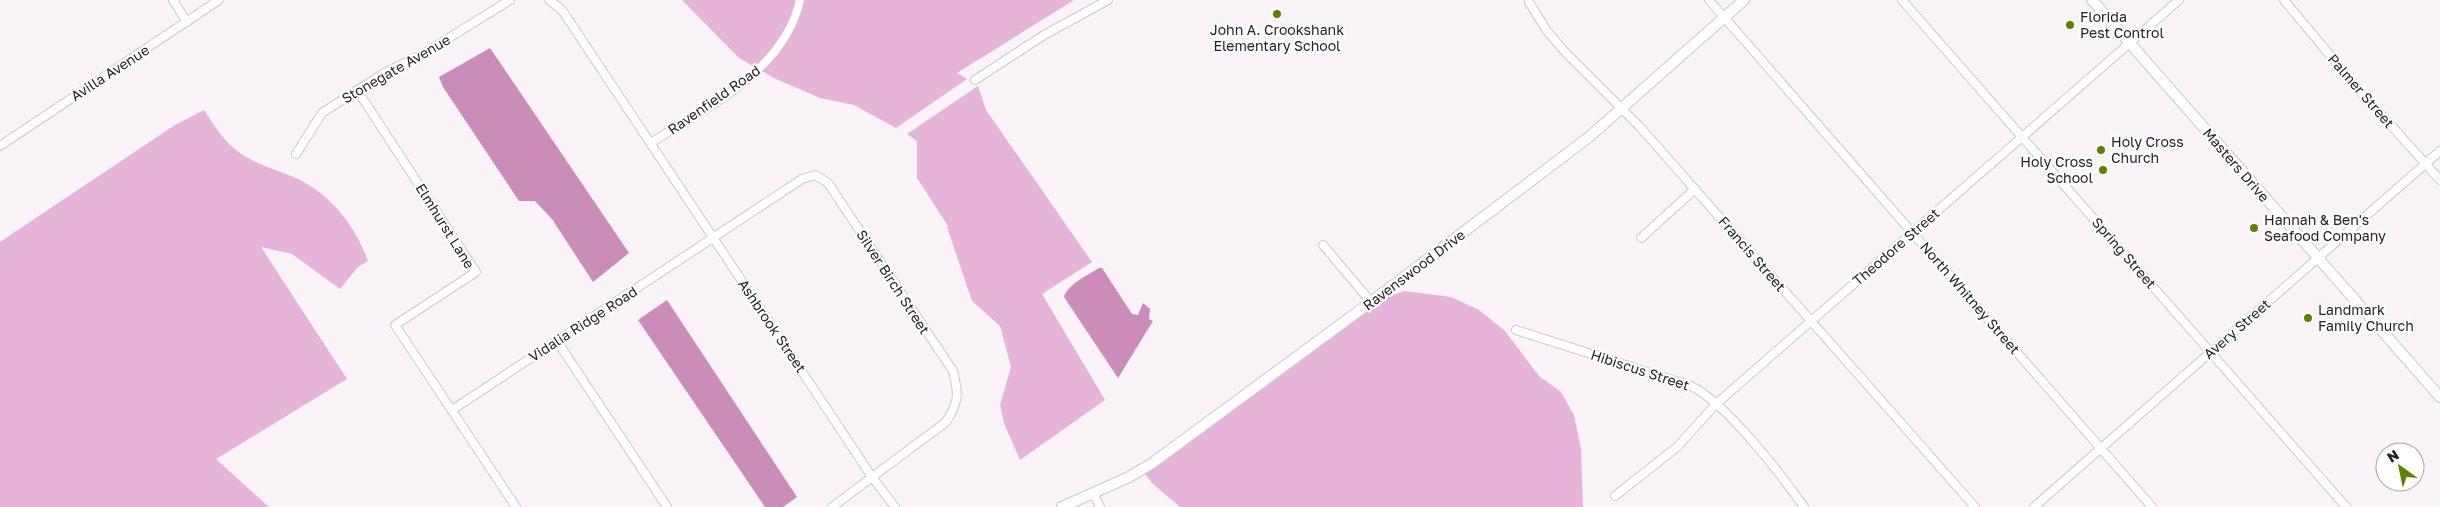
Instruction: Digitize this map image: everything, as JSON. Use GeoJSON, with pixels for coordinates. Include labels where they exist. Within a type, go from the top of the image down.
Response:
{"type":"FeatureCollection","features":[{"type":"Feature","properties":{"kind":"street"},"geometry":{"type":"LineString","coordinates":[[173,0],[187,22]]}},
{"type":"Feature","properties":{"kind":"street","name":"Avilla Avenue"},"geometry":{"type":"LineString","coordinates":[[0,146],[219,0]]}},
{"type":"Feature","properties":{"kind":"street","name":"Stonegate Avenue"},"geometry":{"type":"LineString","coordinates":[[296,154],[322,113],[384,73],[423,54],[510,0]]}},
{"type":"Feature","properties":{"kind":"street"},"geometry":{"type":"LineString","coordinates":[[549,0],[562,10],[651,143]]}},
{"type":"Feature","properties":{"kind":"street","name":"Ravenfield Road"},"geometry":{"type":"LineString","coordinates":[[651,143],[740,84],[768,61],[784,40],[796,15],[800,0]]}},
{"type":"Feature","properties":{"kind":"street"},"geometry":{"type":"LineString","coordinates":[[975,80],[1044,35],[1108,0]]}},
{"type":"Feature","properties":{"kind":"street","name":"North Whitney Street"},"geometry":{"type":"LineString","coordinates":[[1709,0],[2152,507]]}},
{"type":"Feature","properties":{"kind":"street","name":"Ravenswood Drive"},"geometry":{"type":"LineString","coordinates":[[1062,507],[1129,477],[1151,464],[1372,302],[1589,137],[1744,0]]}},
{"type":"Feature","properties":{"kind":"street","name":"Spring Street"},"geometry":{"type":"LineString","coordinates":[[1902,0],[2346,507]]}},
{"type":"Feature","properties":{"kind":"street","name":"Masters Drive"},"geometry":{"type":"LineString","coordinates":[[2092,0],[2440,397]]}},
{"type":"Feature","properties":{"kind":"street","name":"Theodore Street"},"geometry":{"type":"LineString","coordinates":[[1615,496],[1677,447],[1716,404],[2179,0]]}},
{"type":"Feature","properties":{"kind":"street","name":"Palmer Street"},"geometry":{"type":"LineString","coordinates":[[2284,0],[2354,84],[2440,180]]}},
{"type":"Feature","properties":{"kind":"street","name":"Francis Street"},"geometry":{"type":"LineString","coordinates":[[1528,2],[1547,31],[1565,52],[1622,107],[1975,507]]}},
{"type":"Feature","properties":{"kind":"street","name":"Elmhurst Lane"},"geometry":{"type":"LineString","coordinates":[[357,90],[476,272],[395,325],[452,410]]}},
{"type":"Feature","properties":{"kind":"street","name":"Ashbrook Street"},"geometry":{"type":"LineString","coordinates":[[651,143],[872,477],[895,507]]}},
{"type":"Feature","properties":{"kind":"street","name":"Avery Street"},"geometry":{"type":"LineString","coordinates":[[2034,507],[2440,151]]}},
{"type":"Feature","properties":{"kind":"street","name":"Silver Birch Street"},"geometry":{"type":"LineString","coordinates":[[713,238],[802,179],[815,175],[822,178],[834,191],[952,372],[958,393],[955,408],[946,422],[872,477]]}},
{"type":"Feature","properties":{"kind":"street"},"geometry":{"type":"LineString","coordinates":[[1640,238],[1695,189]]}},
{"type":"Feature","properties":{"kind":"street","name":"Vidalia Ridge Road"},"geometry":{"type":"LineString","coordinates":[[452,410],[713,238]]}},
{"type":"Feature","properties":{"kind":"street"},"geometry":{"type":"LineString","coordinates":[[1323,245],[1372,302]]}},
{"type":"Feature","properties":{"kind":"street","name":"Hibiscus Street"},"geometry":{"type":"LineString","coordinates":[[1516,330],[1691,386],[1703,392],[1773,467],[1804,507]]}},
{"type":"Feature","properties":{"kind":"street"},"geometry":{"type":"LineString","coordinates":[[557,340],[667,507]]}},
{"type":"Feature","properties":{"kind":"street"},"geometry":{"type":"LineString","coordinates":[[452,410],[516,507]]}},
{"type":"Feature","properties":{"kind":"street"},"geometry":{"type":"LineString","coordinates":[[832,507],[872,477]]}},
{"type":"Feature","properties":{"kind":"street"},"geometry":{"type":"LineString","coordinates":[[1093,493],[1100,507]]}},
{"type":"Feature","properties":{"kind":"shaded area"},"geometry":{"type":"Polygon","coordinates":[[[682,0],[1074,0],[957,73],[967,79],[896,128],[854,105],[820,98],[774,78],[739,58],[682,0]]]}},
{"type":"Feature","properties":{"kind":"shaded area"},"geometry":{"type":"Polygon","coordinates":[[[490,48],[629,253],[593,282],[552,219],[535,201],[519,201],[443,87],[439,77],[490,48]]]}},
{"type":"Feature","properties":{"kind":"shaded area"},"geometry":{"type":"Polygon","coordinates":[[[978,86],[986,110],[1092,262],[1042,294],[1105,400],[1020,460],[1004,423],[1000,405],[1011,367],[1000,326],[972,301],[948,226],[917,178],[917,141],[907,134],[978,86]]]}},
{"type":"Feature","properties":{"kind":"shaded area"},"geometry":{"type":"Polygon","coordinates":[[[204,110],[222,136],[241,154],[255,162],[294,177],[330,201],[348,223],[363,248],[368,261],[358,267],[340,289],[292,254],[261,247],[347,379],[216,459],[269,507],[0,507],[0,242],[175,125],[204,110]]]}},
{"type":"Feature","properties":{"kind":"shaded area"},"geometry":{"type":"Polygon","coordinates":[[[1102,268],[1132,314],[1138,315],[1143,303],[1150,309],[1149,319],[1153,321],[1118,378],[1064,297],[1074,284],[1102,268]]]}},
{"type":"Feature","properties":{"kind":"shaded area"},"geometry":{"type":"Polygon","coordinates":[[[1404,291],[1451,297],[1479,310],[1505,331],[1539,376],[1561,392],[1574,415],[1581,449],[1583,507],[1180,507],[1152,483],[1145,474],[1386,298],[1404,291]]]}},
{"type":"Feature","properties":{"kind":"shaded area"},"geometry":{"type":"Polygon","coordinates":[[[667,300],[797,497],[783,507],[765,507],[638,320],[667,300]]]}},
{"type":"Feature","properties":{"kind":"place","name":"John A. Crookshank Elementary School"},"geometry":{"type":"Point","coordinates":[1277,14]}},
{"type":"Feature","properties":{"kind":"place","name":"Florida Pest Control"},"geometry":{"type":"Point","coordinates":[2070,25]}},
{"type":"Feature","properties":{"kind":"place","name":"Holy Cross Church"},"geometry":{"type":"Point","coordinates":[2101,150]}},
{"type":"Feature","properties":{"kind":"place","name":"Holy Cross School"},"geometry":{"type":"Point","coordinates":[2103,170]}},
{"type":"Feature","properties":{"kind":"place","name":"Hannah & Ben's Seafood Company"},"geometry":{"type":"Point","coordinates":[2254,228]}},
{"type":"Feature","properties":{"kind":"place","name":"Landmark Family Church"},"geometry":{"type":"Point","coordinates":[2308,318]}}]}
